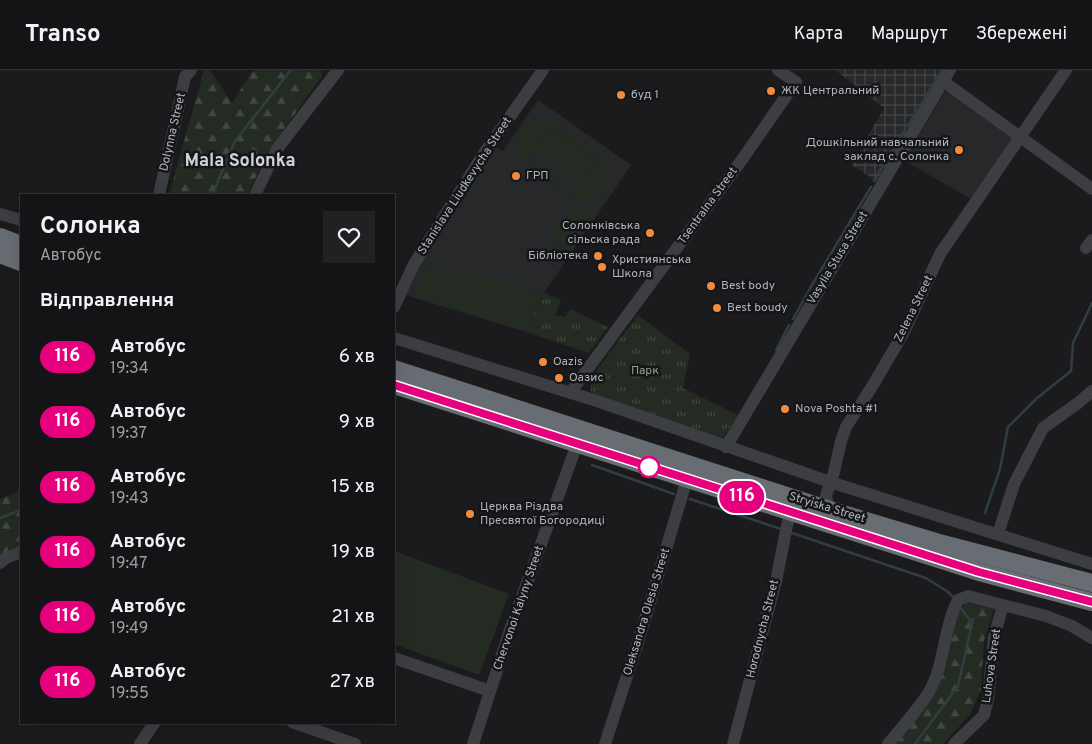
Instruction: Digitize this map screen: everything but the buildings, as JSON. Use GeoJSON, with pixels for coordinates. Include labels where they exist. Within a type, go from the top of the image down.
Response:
{"type":"FeatureCollection","features":[{"type":"Feature","properties":{"kind":"highway"},"geometry":{"type":"LineString","coordinates":[[0,237],[20,245]]}},
{"type":"Feature","properties":{"kind":"highway"},"geometry":{"type":"LineString","coordinates":[[0,254],[20,262]]}},
{"type":"Feature","properties":{"kind":"highway","name":"Stryiska Street"},"geometry":{"type":"LineString","coordinates":[[395,369],[833,511],[943,544],[1092,583]]}},
{"type":"Feature","properties":{"kind":"highway","name":"Stryiska Street"},"geometry":{"type":"LineString","coordinates":[[395,385],[687,479],[788,524],[1092,602]]}},
{"type":"Feature","properties":{"kind":"street","name":"Dolynna Street"},"geometry":{"type":"LineString","coordinates":[[159,194],[185,77],[191,70]]}},
{"type":"Feature","properties":{"kind":"street"},"geometry":{"type":"LineString","coordinates":[[255,194],[277,149],[338,70]]}},
{"type":"Feature","properties":{"kind":"street","name":"Stanislava Liudkevycha Street"},"geometry":{"type":"LineString","coordinates":[[395,305],[414,264],[485,152],[543,70]]}},
{"type":"Feature","properties":{"kind":"street","name":"Tsentralna Street"},"geometry":{"type":"LineString","coordinates":[[570,393],[741,161],[796,82],[778,70]]}},
{"type":"Feature","properties":{"kind":"street","name":"Vasylia Stusa Street"},"geometry":{"type":"LineString","coordinates":[[726,447],[950,70]]}},
{"type":"Feature","properties":{"kind":"street","name":"Zelena Street"},"geometry":{"type":"LineString","coordinates":[[833,511],[826,500],[844,432],[904,332],[940,254],[1021,139],[1066,70]]}},
{"type":"Feature","properties":{"kind":"street"},"geometry":{"type":"LineString","coordinates":[[943,81],[1092,189]]}},
{"type":"Feature","properties":{"kind":"street"},"geometry":{"type":"LineString","coordinates":[[0,214],[20,220]]}},
{"type":"Feature","properties":{"kind":"street"},"geometry":{"type":"LineString","coordinates":[[395,338],[570,393],[829,485],[998,534],[1092,564]]}},
{"type":"Feature","properties":{"kind":"street"},"geometry":{"type":"LineString","coordinates":[[998,534],[1014,484],[1043,428],[1078,404],[1092,391]]}},
{"type":"Feature","properties":{"kind":"street","name":"Chervonoi Kalyny Street"},"geometry":{"type":"LineString","coordinates":[[473,744],[514,621],[577,444]]}},
{"type":"Feature","properties":{"kind":"street","name":"Oleksandra Olesia Street"},"geometry":{"type":"LineString","coordinates":[[605,744],[687,479]]}},
{"type":"Feature","properties":{"kind":"street"},"geometry":{"type":"LineString","coordinates":[[805,502],[818,499],[829,485]]}},
{"type":"Feature","properties":{"kind":"street","name":"Horodnycha Street"},"geometry":{"type":"LineString","coordinates":[[733,744],[776,581],[788,524]]}},
{"type":"Feature","properties":{"kind":"street"},"geometry":{"type":"LineString","coordinates":[[0,563],[6,558],[20,552]]}},
{"type":"Feature","properties":{"kind":"street"},"geometry":{"type":"LineString","coordinates":[[888,744],[929,692],[937,671],[951,614],[958,600],[968,596],[1046,616],[1072,626],[1092,638]]}},
{"type":"Feature","properties":{"kind":"street","name":"Luhova Street"},"geometry":{"type":"LineString","coordinates":[[954,744],[984,715],[988,698],[994,637],[1003,605]]}},
{"type":"Feature","properties":{"kind":"street"},"geometry":{"type":"LineString","coordinates":[[395,658],[490,692]]}},
{"type":"Feature","properties":{"kind":"street"},"geometry":{"type":"LineString","coordinates":[[140,744],[153,724]]}},
{"type":"Feature","properties":{"kind":"street"},"geometry":{"type":"LineString","coordinates":[[298,724],[355,744]]}},
{"type":"Feature","properties":{"kind":"shaded area"},"geometry":{"type":"Polygon","coordinates":[[[835,70],[946,70],[878,182],[852,165],[884,108],[835,70]]]}},
{"type":"Feature","properties":{"kind":"shaded area","name":"Дошкільний навчальний заклад с. Солонка"},"geometry":{"type":"Polygon","coordinates":[[[947,89],[1015,139],[973,200],[903,160],[947,89]]]}},
{"type":"Feature","properties":{"kind":"shaded area"},"geometry":{"type":"Polygon","coordinates":[[[538,100],[631,165],[544,293],[526,332],[405,295],[421,260],[495,146],[503,151],[538,100]]]}},
{"type":"Feature","properties":{"kind":"green space"},"geometry":{"type":"Polygon","coordinates":[[[204,70],[210,70],[232,103],[251,73],[256,70],[321,70],[322,76],[269,150],[247,194],[169,194],[204,70]]]}},
{"type":"Feature","properties":{"kind":"green space"},"geometry":{"type":"Polygon","coordinates":[[[537,119],[553,123],[606,163],[609,182],[599,197],[586,201],[573,199],[530,168],[519,157],[516,138],[521,128],[530,121],[537,119]],[[550,128],[528,159],[576,194],[598,162],[550,128]]]}},
{"type":"Feature","properties":{"kind":"green space"},"geometry":{"type":"Polygon","coordinates":[[[550,129],[595,161],[579,183],[534,151],[550,129]]]}},
{"type":"Feature","properties":{"kind":"green space"},"geometry":{"type":"Polygon","coordinates":[[[573,204],[590,215],[566,251],[549,240],[573,204]]]}},
{"type":"Feature","properties":{"kind":"green space"},"geometry":{"type":"Polygon","coordinates":[[[425,268],[496,278],[541,296],[525,330],[413,296],[425,268]]]}},
{"type":"Feature","properties":{"kind":"green space"},"geometry":{"type":"Polygon","coordinates":[[[544,293],[561,300],[555,315],[565,317],[570,309],[608,327],[589,353],[526,332],[544,293]]]}},
{"type":"Feature","properties":{"kind":"green space","name":"Парк"},"geometry":{"type":"Polygon","coordinates":[[[638,315],[690,354],[683,388],[738,415],[723,438],[599,397],[591,392],[592,376],[638,315]]]}},
{"type":"Feature","properties":{"kind":"green space"},"geometry":{"type":"Polygon","coordinates":[[[20,488],[20,549],[0,559],[0,499],[17,492],[20,488]]]}},
{"type":"Feature","properties":{"kind":"green space"},"geometry":{"type":"Polygon","coordinates":[[[395,551],[509,594],[479,675],[395,644],[395,551]]]}},
{"type":"Feature","properties":{"kind":"green space"},"geometry":{"type":"Polygon","coordinates":[[[966,603],[994,609],[984,641],[981,689],[970,715],[943,744],[894,744],[939,686],[957,612],[966,603]]]}},
{"type":"Feature","properties":{"kind":"waterway"},"geometry":{"type":"LineString","coordinates":[[212,194],[235,141],[291,70]]}},
{"type":"Feature","properties":{"kind":"waterway"},"geometry":{"type":"LineString","coordinates":[[908,126],[942,70]]}},
{"type":"Feature","properties":{"kind":"waterway"},"geometry":{"type":"LineString","coordinates":[[874,181],[905,130]]}},
{"type":"Feature","properties":{"kind":"waterway"},"geometry":{"type":"LineString","coordinates":[[793,319],[871,187]]}},
{"type":"Feature","properties":{"kind":"waterway"},"geometry":{"type":"LineString","coordinates":[[985,513],[1000,469],[1008,427],[1037,398],[1071,371],[1073,343],[1092,303]]}},
{"type":"Feature","properties":{"kind":"waterway"},"geometry":{"type":"LineString","coordinates":[[776,350],[789,325]]}},
{"type":"Feature","properties":{"kind":"waterway"},"geometry":{"type":"LineString","coordinates":[[592,465],[674,494]]}},
{"type":"Feature","properties":{"kind":"waterway"},"geometry":{"type":"LineString","coordinates":[[690,499],[781,529]]}},
{"type":"Feature","properties":{"kind":"waterway"},"geometry":{"type":"LineString","coordinates":[[0,518],[20,510]]}},
{"type":"Feature","properties":{"kind":"waterway"},"geometry":{"type":"LineString","coordinates":[[789,532],[926,578],[954,598]]}},
{"type":"Feature","properties":{"kind":"waterway"},"geometry":{"type":"LineString","coordinates":[[959,606],[972,623]]}},
{"type":"Feature","properties":{"kind":"waterway"},"geometry":{"type":"LineString","coordinates":[[915,744],[958,686],[973,619]]}},
{"type":"Feature","properties":{"kind":"bus line","name":"116"},"geometry":{"type":"LineString","coordinates":[[395,385],[979,572],[1092,602]]}},
{"type":"Feature","properties":{"kind":"place","name":"ЖК Центральний"},"geometry":{"type":"Point","coordinates":[771,91]}},
{"type":"Feature","properties":{"kind":"place","name":"буд 1"},"geometry":{"type":"Point","coordinates":[621,95]}},
{"type":"Feature","properties":{"kind":"place","name":"Дошкільний навчальний заклад с. Солонка"},"geometry":{"type":"Point","coordinates":[959,150]}},
{"type":"Feature","properties":{"kind":"place","name":"ГРП"},"geometry":{"type":"Point","coordinates":[516,176]}},
{"type":"Feature","properties":{"kind":"place","name":"Солонківська сільска рада"},"geometry":{"type":"Point","coordinates":[650,233]}},
{"type":"Feature","properties":{"kind":"place","name":"Бібліотека"},"geometry":{"type":"Point","coordinates":[598,256]}},
{"type":"Feature","properties":{"kind":"place","name":"Християнська Школа"},"geometry":{"type":"Point","coordinates":[602,267]}},
{"type":"Feature","properties":{"kind":"place","name":"Best body"},"geometry":{"type":"Point","coordinates":[711,286]}},
{"type":"Feature","properties":{"kind":"place","name":"Best boudy"},"geometry":{"type":"Point","coordinates":[717,308]}},
{"type":"Feature","properties":{"kind":"place","name":"Oazis"},"geometry":{"type":"Point","coordinates":[543,362]}},
{"type":"Feature","properties":{"kind":"place","name":"Оазис"},"geometry":{"type":"Point","coordinates":[559,378]}},
{"type":"Feature","properties":{"kind":"place","name":"Nova Poshta #1"},"geometry":{"type":"Point","coordinates":[785,409]}},
{"type":"Feature","properties":{"kind":"place","name":"Церква Різдва Пресвятої Богородиці"},"geometry":{"type":"Point","coordinates":[470,514]}},
{"type":"Feature","properties":{"kind":"district","name":"Mala Solonka"},"geometry":{"type":"Point","coordinates":[240,161]}}]}
